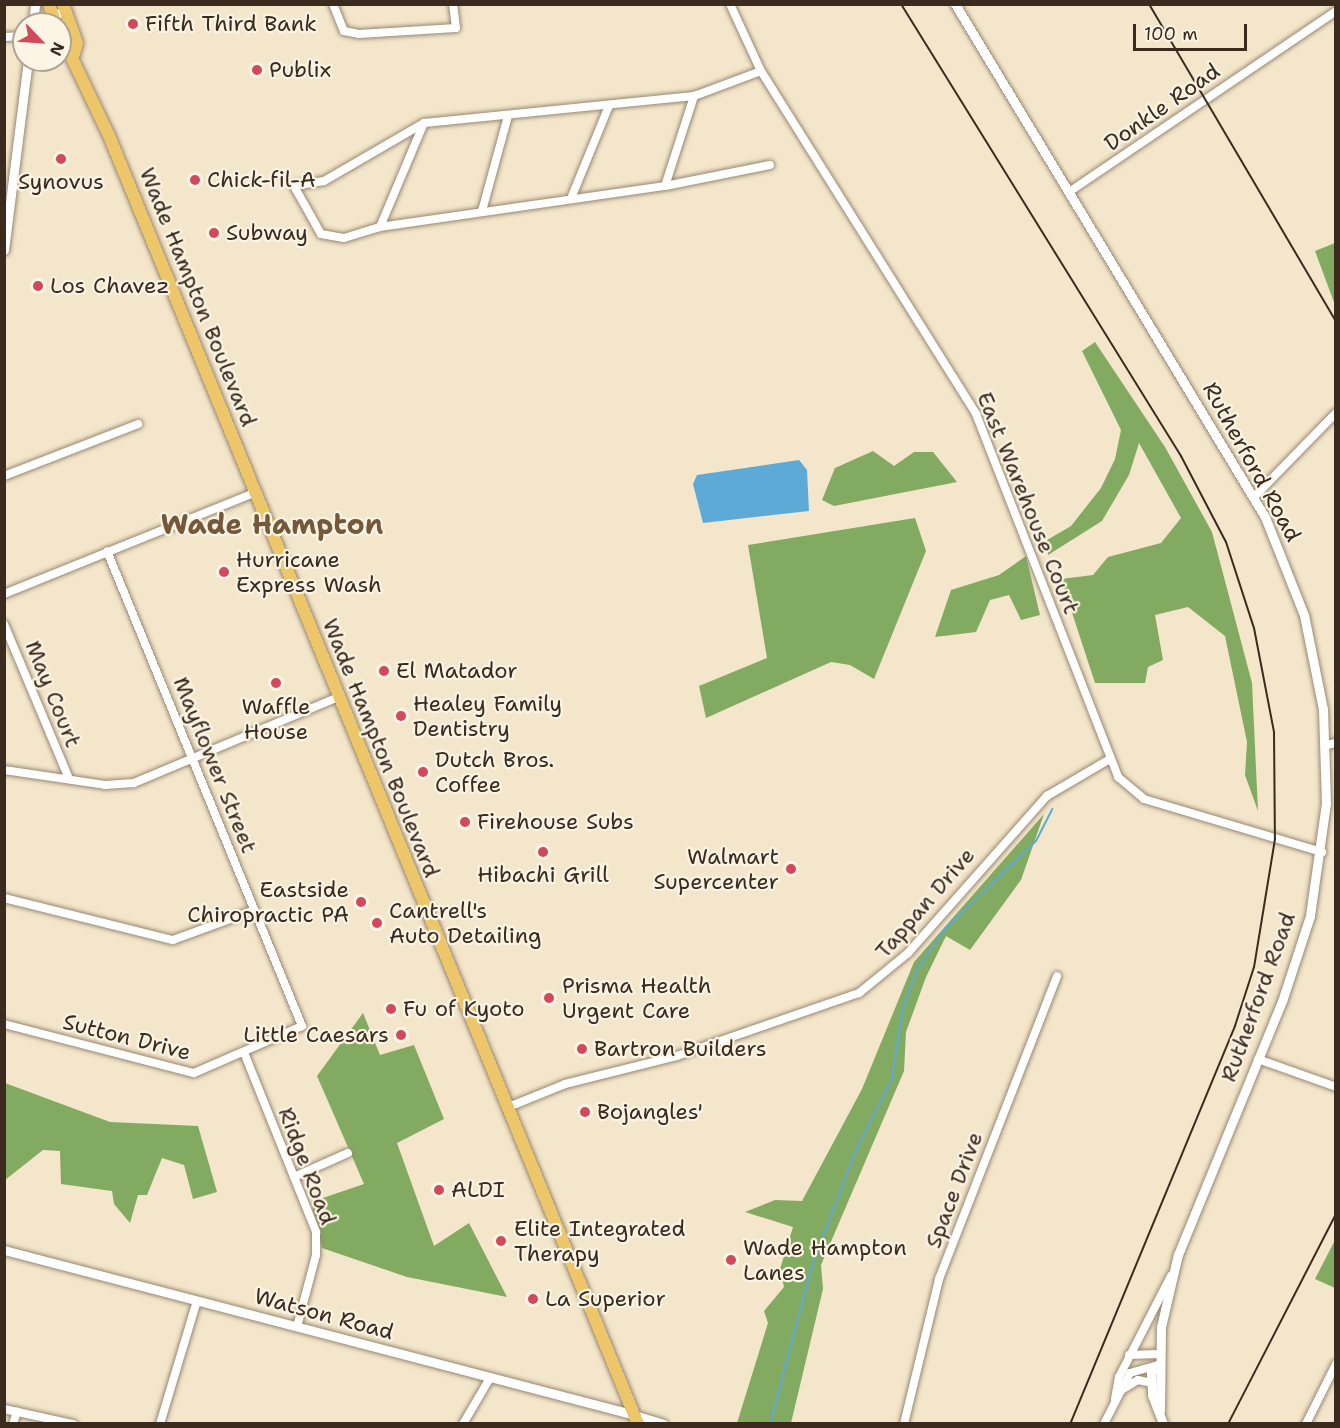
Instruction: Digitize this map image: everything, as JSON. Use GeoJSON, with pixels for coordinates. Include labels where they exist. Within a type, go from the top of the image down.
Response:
{"type":"FeatureCollection","features":[{"type":"Feature","properties":{"kind":"main road","name":"Wade Hampton Boulevard"},"geometry":{"type":"LineString","coordinates":[[72,35],[77,43],[74,54]]}},
{"type":"Feature","properties":{"kind":"main road","name":"Wade Hampton Boulevard"},"geometry":{"type":"LineString","coordinates":[[72,52],[256,492],[506,1108],[636,1419]]}},
{"type":"Feature","properties":{"kind":"street"},"geometry":{"type":"LineString","coordinates":[[333,4],[344,31],[359,34],[456,28],[453,4]]}},
{"type":"Feature","properties":{"kind":"street","name":"East Warehouse Court"},"geometry":{"type":"LineString","coordinates":[[730,4],[762,71],[976,414],[1108,760],[1122,782],[1144,799],[1322,852]]}},
{"type":"Feature","properties":{"kind":"street","name":"Rutherford Road"},"geometry":{"type":"LineString","coordinates":[[955,4],[1254,497],[1304,615],[1331,744],[1322,852],[1304,938],[1171,1275],[1158,1354],[1158,1365],[1164,1389],[1160,1411]]}},
{"type":"Feature","properties":{"kind":"street","name":"Donkle Road"},"geometry":{"type":"LineString","coordinates":[[1069,192],[1335,12]]}},
{"type":"Feature","properties":{"kind":"street"},"geometry":{"type":"LineString","coordinates":[[762,71],[694,96],[424,123],[324,181],[294,186],[321,234],[344,238],[380,227],[572,196],[665,186],[770,165]]}},
{"type":"Feature","properties":{"kind":"street"},"geometry":{"type":"LineString","coordinates":[[4,250],[26,72]]}},
{"type":"Feature","properties":{"kind":"street"},"geometry":{"type":"LineString","coordinates":[[665,186],[694,96]]}},
{"type":"Feature","properties":{"kind":"street"},"geometry":{"type":"LineString","coordinates":[[572,196],[609,106]]}},
{"type":"Feature","properties":{"kind":"street"},"geometry":{"type":"LineString","coordinates":[[482,211],[508,116]]}},
{"type":"Feature","properties":{"kind":"street"},"geometry":{"type":"LineString","coordinates":[[380,227],[424,123]]}},
{"type":"Feature","properties":{"kind":"street"},"geometry":{"type":"LineString","coordinates":[[1254,497],[1335,413]]}},
{"type":"Feature","properties":{"kind":"street"},"geometry":{"type":"LineString","coordinates":[[4,476],[138,424]]}},
{"type":"Feature","properties":{"kind":"street"},"geometry":{"type":"LineString","coordinates":[[4,594],[107,550],[256,492]]}},
{"type":"Feature","properties":{"kind":"street","name":"Mayflower Street"},"geometry":{"type":"LineString","coordinates":[[107,550],[302,1026]]}},
{"type":"Feature","properties":{"kind":"street","name":"May Court"},"geometry":{"type":"LineString","coordinates":[[4,624],[69,779]]}},
{"type":"Feature","properties":{"kind":"street"},"geometry":{"type":"LineString","coordinates":[[4,770],[126,784],[193,759],[339,697]]}},
{"type":"Feature","properties":{"kind":"street","name":"Tappan Drive"},"geometry":{"type":"LineString","coordinates":[[506,1108],[565,1084],[677,1056],[859,993],[908,953],[1047,796],[1108,760]]}},
{"type":"Feature","properties":{"kind":"street"},"geometry":{"type":"LineString","coordinates":[[4,898],[173,940],[255,910]]}},
{"type":"Feature","properties":{"kind":"street","name":"Space Drive"},"geometry":{"type":"LineString","coordinates":[[904,1424],[939,1279],[1057,976]]}},
{"type":"Feature","properties":{"kind":"street","name":"Sutton Drive"},"geometry":{"type":"LineString","coordinates":[[4,1024],[194,1073],[245,1055],[302,1026]]}},
{"type":"Feature","properties":{"kind":"street","name":"Ridge Road"},"geometry":{"type":"LineString","coordinates":[[245,1055],[294,1177],[317,1244],[297,1327]]}},
{"type":"Feature","properties":{"kind":"street"},"geometry":{"type":"LineString","coordinates":[[1258,1059],[1335,1087]]}},
{"type":"Feature","properties":{"kind":"street"},"geometry":{"type":"LineString","coordinates":[[294,1177],[348,1153]]}},
{"type":"Feature","properties":{"kind":"street","name":"Watson Road"},"geometry":{"type":"LineString","coordinates":[[4,1250],[490,1378],[636,1419]]}},
{"type":"Feature","properties":{"kind":"street"},"geometry":{"type":"LineString","coordinates":[[1104,1424],[1115,1399],[1129,1355],[1171,1275]]}},
{"type":"Feature","properties":{"kind":"street"},"geometry":{"type":"LineString","coordinates":[[160,1424],[197,1301]]}},
{"type":"Feature","properties":{"kind":"street"},"geometry":{"type":"LineString","coordinates":[[1129,1355],[1158,1354]]}},
{"type":"Feature","properties":{"kind":"street"},"geometry":{"type":"LineString","coordinates":[[1308,1423],[1335,1364]]}},
{"type":"Feature","properties":{"kind":"street"},"geometry":{"type":"LineString","coordinates":[[1115,1399],[1135,1368],[1158,1365]]}},
{"type":"Feature","properties":{"kind":"street","name":"Rutherford Road"},"geometry":{"type":"LineString","coordinates":[[1158,1365],[1152,1383],[1163,1424]]}},
{"type":"Feature","properties":{"kind":"street"},"geometry":{"type":"LineString","coordinates":[[463,1424],[490,1378]]}},
{"type":"Feature","properties":{"kind":"street"},"geometry":{"type":"LineString","coordinates":[[1115,1399],[1131,1382],[1152,1383]]}},
{"type":"Feature","properties":{"kind":"street"},"geometry":{"type":"LineString","coordinates":[[4,1409],[73,1424]]}},
{"type":"Feature","properties":{"kind":"street"},"geometry":{"type":"LineString","coordinates":[[13,1424],[17,1412]]}},
{"type":"Feature","properties":{"kind":"street"},"geometry":{"type":"LineString","coordinates":[[636,1419],[664,1424]]}},
{"type":"Feature","properties":{"kind":"green space"},"geometry":{"type":"Polygon","coordinates":[[[1336,243],[1335,305],[1315,251],[1336,243]]]}},
{"type":"Feature","properties":{"kind":"green space"},"geometry":{"type":"Polygon","coordinates":[[[1095,342],[1165,447],[1212,532],[1252,683],[1258,811],[1245,775],[1247,742],[1225,636],[1188,607],[1155,615],[1163,660],[1148,667],[1145,683],[1095,683],[1061,579],[1093,575],[1108,557],[1161,543],[1181,518],[1139,443],[1129,475],[1102,521],[1048,555],[1047,540],[1071,526],[1101,488],[1115,459],[1121,430],[1082,351],[1095,342]]]}},
{"type":"Feature","properties":{"kind":"green space"},"geometry":{"type":"Polygon","coordinates":[[[873,451],[894,466],[914,452],[933,452],[957,482],[834,506],[822,500],[835,468],[873,451]]]}},
{"type":"Feature","properties":{"kind":"green space"},"geometry":{"type":"Polygon","coordinates":[[[915,518],[926,551],[874,679],[850,665],[831,662],[706,718],[699,686],[767,658],[748,545],[915,518]]]}},
{"type":"Feature","properties":{"kind":"green space"},"geometry":{"type":"Polygon","coordinates":[[[1026,556],[1040,615],[1021,620],[1009,595],[990,600],[976,632],[935,637],[951,590],[999,575],[1026,556]]]}},
{"type":"Feature","properties":{"kind":"green space"},"geometry":{"type":"Polygon","coordinates":[[[1044,814],[1021,880],[970,950],[946,936],[926,977],[906,1032],[904,1071],[821,1265],[823,1289],[791,1423],[737,1423],[768,1323],[764,1311],[784,1287],[780,1269],[793,1227],[745,1212],[775,1200],[802,1201],[862,1089],[914,962],[1044,814]]]}},
{"type":"Feature","properties":{"kind":"green space"},"geometry":{"type":"Polygon","coordinates":[[[363,1013],[380,1055],[414,1045],[444,1119],[397,1143],[434,1246],[469,1223],[507,1297],[407,1277],[322,1248],[311,1202],[364,1184],[317,1076],[363,1013]]]}},
{"type":"Feature","properties":{"kind":"green space"},"geometry":{"type":"Polygon","coordinates":[[[5,1083],[110,1122],[198,1126],[217,1192],[193,1199],[184,1165],[162,1158],[147,1195],[138,1195],[130,1223],[114,1204],[112,1191],[61,1184],[60,1151],[43,1150],[5,1180],[5,1083]]]}},
{"type":"Feature","properties":{"kind":"green space"},"geometry":{"type":"Polygon","coordinates":[[[1335,1240],[1335,1288],[1315,1279],[1335,1240]]]}},
{"type":"Feature","properties":{"kind":"water"},"geometry":{"type":"Polygon","coordinates":[[[799,460],[807,470],[809,511],[703,523],[693,484],[697,475],[799,460]]]}},
{"type":"Feature","properties":{"kind":"waterway"},"geometry":{"type":"LineString","coordinates":[[770,1424],[811,1269],[855,1152],[892,1079],[902,1011],[916,971],[944,930],[1036,841],[1052,809]]}},
{"type":"Feature","properties":{"kind":"railway"},"geometry":{"type":"LineString","coordinates":[[901,4],[1181,456],[1226,542],[1254,628],[1274,732],[1275,839],[1254,967],[1235,1026],[1070,1424]]}},
{"type":"Feature","properties":{"kind":"railway"},"geometry":{"type":"LineString","coordinates":[[1149,4],[1336,322]]}},
{"type":"Feature","properties":{"kind":"railway"},"geometry":{"type":"LineString","coordinates":[[1228,1424],[1336,1214]]}},
{"type":"Feature","properties":{"kind":"place","name":"Fifth Third Bank"},"geometry":{"type":"Point","coordinates":[133,24]}},
{"type":"Feature","properties":{"kind":"place","name":"Publix"},"geometry":{"type":"Point","coordinates":[257,70]}},
{"type":"Feature","properties":{"kind":"place","name":"Synovus"},"geometry":{"type":"Point","coordinates":[61,159]}},
{"type":"Feature","properties":{"kind":"place","name":"Chick-fil-A"},"geometry":{"type":"Point","coordinates":[195,180]}},
{"type":"Feature","properties":{"kind":"place","name":"Subway"},"geometry":{"type":"Point","coordinates":[214,233]}},
{"type":"Feature","properties":{"kind":"place","name":"Los Chavez"},"geometry":{"type":"Point","coordinates":[38,286]}},
{"type":"Feature","properties":{"kind":"place","name":"Hurricane Express Wash"},"geometry":{"type":"Point","coordinates":[224,572]}},
{"type":"Feature","properties":{"kind":"place","name":"El Matador"},"geometry":{"type":"Point","coordinates":[384,671]}},
{"type":"Feature","properties":{"kind":"place","name":"Waffle House"},"geometry":{"type":"Point","coordinates":[276,683]}},
{"type":"Feature","properties":{"kind":"place","name":"Healey Family Dentistry"},"geometry":{"type":"Point","coordinates":[401,716]}},
{"type":"Feature","properties":{"kind":"place","name":"Dutch Bros. Coffee"},"geometry":{"type":"Point","coordinates":[423,772]}},
{"type":"Feature","properties":{"kind":"place","name":"Firehouse Subs"},"geometry":{"type":"Point","coordinates":[465,822]}},
{"type":"Feature","properties":{"kind":"place","name":"Hibachi Grill"},"geometry":{"type":"Point","coordinates":[543,852]}},
{"type":"Feature","properties":{"kind":"place","name":"Walmart Supercenter"},"geometry":{"type":"Point","coordinates":[791,869]}},
{"type":"Feature","properties":{"kind":"place","name":"Eastside Chiropractic PA"},"geometry":{"type":"Point","coordinates":[361,902]}},
{"type":"Feature","properties":{"kind":"place","name":"Cantrell's Auto Detailing"},"geometry":{"type":"Point","coordinates":[377,923]}},
{"type":"Feature","properties":{"kind":"place","name":"Prisma Health Urgent Care"},"geometry":{"type":"Point","coordinates":[549,998]}},
{"type":"Feature","properties":{"kind":"place","name":"Fu of Kyoto"},"geometry":{"type":"Point","coordinates":[391,1009]}},
{"type":"Feature","properties":{"kind":"place","name":"Little Caesars"},"geometry":{"type":"Point","coordinates":[401,1035]}},
{"type":"Feature","properties":{"kind":"place","name":"Bartron Builders"},"geometry":{"type":"Point","coordinates":[582,1049]}},
{"type":"Feature","properties":{"kind":"place","name":"Bojangles'"},"geometry":{"type":"Point","coordinates":[585,1112]}},
{"type":"Feature","properties":{"kind":"place","name":"ALDI"},"geometry":{"type":"Point","coordinates":[439,1190]}},
{"type":"Feature","properties":{"kind":"place","name":"Elite Integrated Therapy"},"geometry":{"type":"Point","coordinates":[501,1241]}},
{"type":"Feature","properties":{"kind":"place","name":"Wade Hampton Lanes"},"geometry":{"type":"Point","coordinates":[731,1260]}},
{"type":"Feature","properties":{"kind":"place","name":"La Superior"},"geometry":{"type":"Point","coordinates":[533,1299]}},
{"type":"Feature","properties":{"kind":"district","name":"Wade Hampton"},"geometry":{"type":"Point","coordinates":[272,524]}}]}
